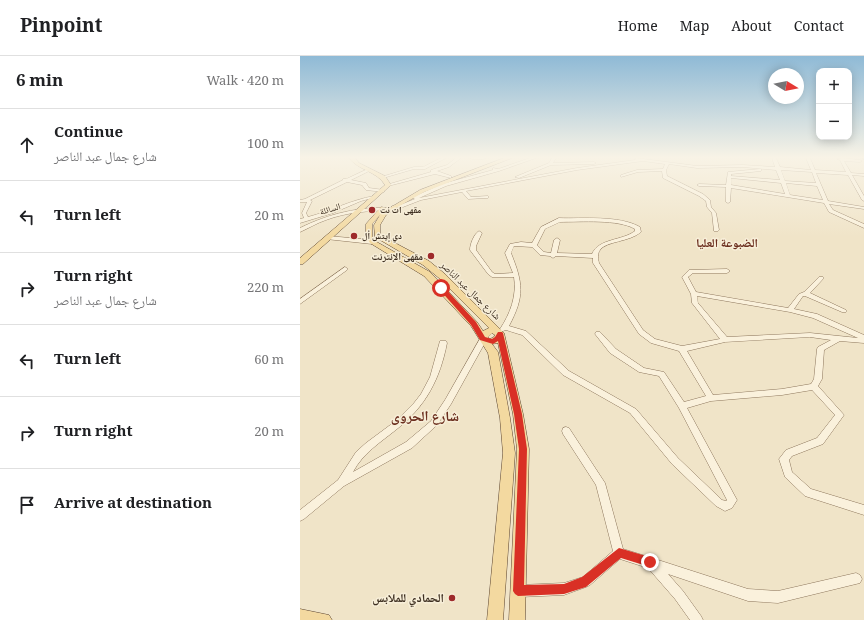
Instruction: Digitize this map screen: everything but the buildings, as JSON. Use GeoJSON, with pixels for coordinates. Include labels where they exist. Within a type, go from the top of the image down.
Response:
{"type":"FeatureCollection","features":[{"type":"Feature","properties":{"kind":"main road"},"geometry":{"type":"LineString","coordinates":[[372,242],[369,236],[369,224],[381,209],[414,191],[431,184]]}},
{"type":"Feature","properties":{"kind":"main road","name":"شارع جمال عبد الناصر"},"geometry":{"type":"LineString","coordinates":[[437,184],[422,191],[384,214],[377,225],[377,236],[426,263],[503,330],[523,449],[517,620]]}},
{"type":"Feature","properties":{"kind":"main road"},"geometry":{"type":"LineString","coordinates":[[300,262],[388,185]]}},
{"type":"Feature","properties":{"kind":"main road","name":"شارع جمال عبد الناصر"},"geometry":{"type":"LineString","coordinates":[[372,242],[427,274],[474,324],[482,339],[493,352],[505,418],[509,453],[495,620]]}},
{"type":"Feature","properties":{"kind":"main road"},"geometry":{"type":"LineString","coordinates":[[482,339],[493,342],[498,339],[503,330]]}},
{"type":"Feature","properties":{"kind":"main road"},"geometry":{"type":"LineString","coordinates":[[300,616],[324,620]]}},
{"type":"Feature","properties":{"kind":"street"},"geometry":{"type":"LineString","coordinates":[[300,201],[306,200],[337,184]]}},
{"type":"Feature","properties":{"kind":"street"},"geometry":{"type":"LineString","coordinates":[[364,184],[368,189],[382,191]]}},
{"type":"Feature","properties":{"kind":"street"},"geometry":{"type":"LineString","coordinates":[[394,207],[446,184]]}},
{"type":"Feature","properties":{"kind":"street"},"geometry":{"type":"LineString","coordinates":[[394,207],[420,199],[494,184]]}},
{"type":"Feature","properties":{"kind":"street"},"geometry":{"type":"LineString","coordinates":[[681,184],[708,200],[709,206],[714,213],[716,230]]}},
{"type":"Feature","properties":{"kind":"street"},"geometry":{"type":"LineString","coordinates":[[784,184],[788,195]]}},
{"type":"Feature","properties":{"kind":"street"},"geometry":{"type":"LineString","coordinates":[[813,184],[819,185],[831,211],[864,226]]}},
{"type":"Feature","properties":{"kind":"street"},"geometry":{"type":"LineString","coordinates":[[855,184],[864,200]]}},
{"type":"Feature","properties":{"kind":"street"},"geometry":{"type":"LineString","coordinates":[[699,185],[729,186],[825,200],[864,208]]}},
{"type":"Feature","properties":{"kind":"street"},"geometry":{"type":"LineString","coordinates":[[728,202],[729,186]]}},
{"type":"Feature","properties":{"kind":"street"},"geometry":{"type":"LineString","coordinates":[[857,188],[864,189]]}},
{"type":"Feature","properties":{"kind":"street"},"geometry":{"type":"LineString","coordinates":[[464,191],[470,198],[486,197]]}},
{"type":"Feature","properties":{"kind":"street"},"geometry":{"type":"LineString","coordinates":[[300,221],[331,212],[360,200],[374,197]]}},
{"type":"Feature","properties":{"kind":"street"},"geometry":{"type":"LineString","coordinates":[[306,200],[310,201],[304,213],[307,219]]}},
{"type":"Feature","properties":{"kind":"street","name":"السائلة"},"geometry":{"type":"LineString","coordinates":[[300,230],[326,218],[361,209],[381,209],[394,207]]}},
{"type":"Feature","properties":{"kind":"street"},"geometry":{"type":"LineString","coordinates":[[326,218],[331,212]]}},
{"type":"Feature","properties":{"kind":"street"},"geometry":{"type":"LineString","coordinates":[[534,246],[543,228],[559,220],[619,221],[638,228],[638,232],[634,236],[600,245],[596,249],[594,256],[596,263],[641,332],[653,341],[682,349],[725,340],[810,335],[838,339],[864,340]]}},
{"type":"Feature","properties":{"kind":"street"},"geometry":{"type":"LineString","coordinates":[[479,233],[473,246],[473,250],[490,273],[498,277],[517,275]]}},
{"type":"Feature","properties":{"kind":"street"},"geometry":{"type":"LineString","coordinates":[[328,238],[372,242]]}},
{"type":"Feature","properties":{"kind":"street"},"geometry":{"type":"LineString","coordinates":[[553,256],[557,240]]}},
{"type":"Feature","properties":{"kind":"street"},"geometry":{"type":"LineString","coordinates":[[594,256],[553,256],[542,254],[534,246],[521,244],[512,245],[508,253],[517,275],[519,292],[503,330],[524,333],[566,373],[634,411],[675,461],[719,503],[724,506],[729,505],[732,500],[682,406],[661,374],[642,370],[613,351],[598,334]]}},
{"type":"Feature","properties":{"kind":"street"},"geometry":{"type":"LineString","coordinates":[[300,302],[345,269]]}},
{"type":"Feature","properties":{"kind":"street"},"geometry":{"type":"LineString","coordinates":[[725,340],[695,303],[694,294],[685,277],[691,271],[727,271]]}},
{"type":"Feature","properties":{"kind":"street"},"geometry":{"type":"LineString","coordinates":[[790,310],[801,295],[806,294],[821,278]]}},
{"type":"Feature","properties":{"kind":"street"},"geometry":{"type":"LineString","coordinates":[[694,294],[790,310],[815,316],[864,340]]}},
{"type":"Feature","properties":{"kind":"street"},"geometry":{"type":"LineString","coordinates":[[806,294],[844,311]]}},
{"type":"Feature","properties":{"kind":"street"},"geometry":{"type":"LineString","coordinates":[[300,516],[341,483],[409,445],[434,423],[448,402],[482,339]]}},
{"type":"Feature","properties":{"kind":"street"},"geometry":{"type":"LineString","coordinates":[[682,406],[711,398],[782,392],[814,386],[818,379],[821,349],[838,339]]}},
{"type":"Feature","properties":{"kind":"street"},"geometry":{"type":"LineString","coordinates":[[341,483],[359,455],[416,407],[430,388],[440,364],[443,343]]}},
{"type":"Feature","properties":{"kind":"street"},"geometry":{"type":"LineString","coordinates":[[682,349],[711,398]]}},
{"type":"Feature","properties":{"kind":"street"},"geometry":{"type":"LineString","coordinates":[[814,386],[840,414],[820,441],[789,453],[784,459],[788,474],[808,493],[864,510]]}},
{"type":"Feature","properties":{"kind":"street"},"geometry":{"type":"LineString","coordinates":[[566,432],[600,483],[619,553]]}},
{"type":"Feature","properties":{"kind":"street"},"geometry":{"type":"LineString","coordinates":[[518,591],[564,589],[586,581],[619,553]]}},
{"type":"Feature","properties":{"kind":"street"},"geometry":{"type":"LineString","coordinates":[[619,553],[748,595],[778,597],[856,579]]}},
{"type":"Feature","properties":{"kind":"street"},"geometry":{"type":"LineString","coordinates":[[650,562],[679,595],[697,620]]}},
{"type":"Feature","properties":{"kind":"place","name":"مقهى ات نت"},"geometry":{"type":"Point","coordinates":[372,210]}},
{"type":"Feature","properties":{"kind":"place","name":"دي إيتش أل"},"geometry":{"type":"Point","coordinates":[354,236]}},
{"type":"Feature","properties":{"kind":"place","name":"مقهى الإنترنت"},"geometry":{"type":"Point","coordinates":[431,256]}},
{"type":"Feature","properties":{"kind":"place","name":"الحمادي للملابس"},"geometry":{"type":"Point","coordinates":[452,598]}},
{"type":"Feature","properties":{"kind":"district","name":"الضبوعة العليا"},"geometry":{"type":"Point","coordinates":[727,243]}},
{"type":"Feature","properties":{"kind":"district","name":"شارع الحروى"},"geometry":{"type":"Point","coordinates":[425,416]}},
{"type":"Feature","properties":{"kind":"route"},"geometry":{"type":"LineString","coordinates":[[441,288],[474,324],[482,339],[493,342],[498,339],[500,333],[518,414],[523,449],[518,591],[564,589],[586,581],[619,553],[650,562]]}}]}
